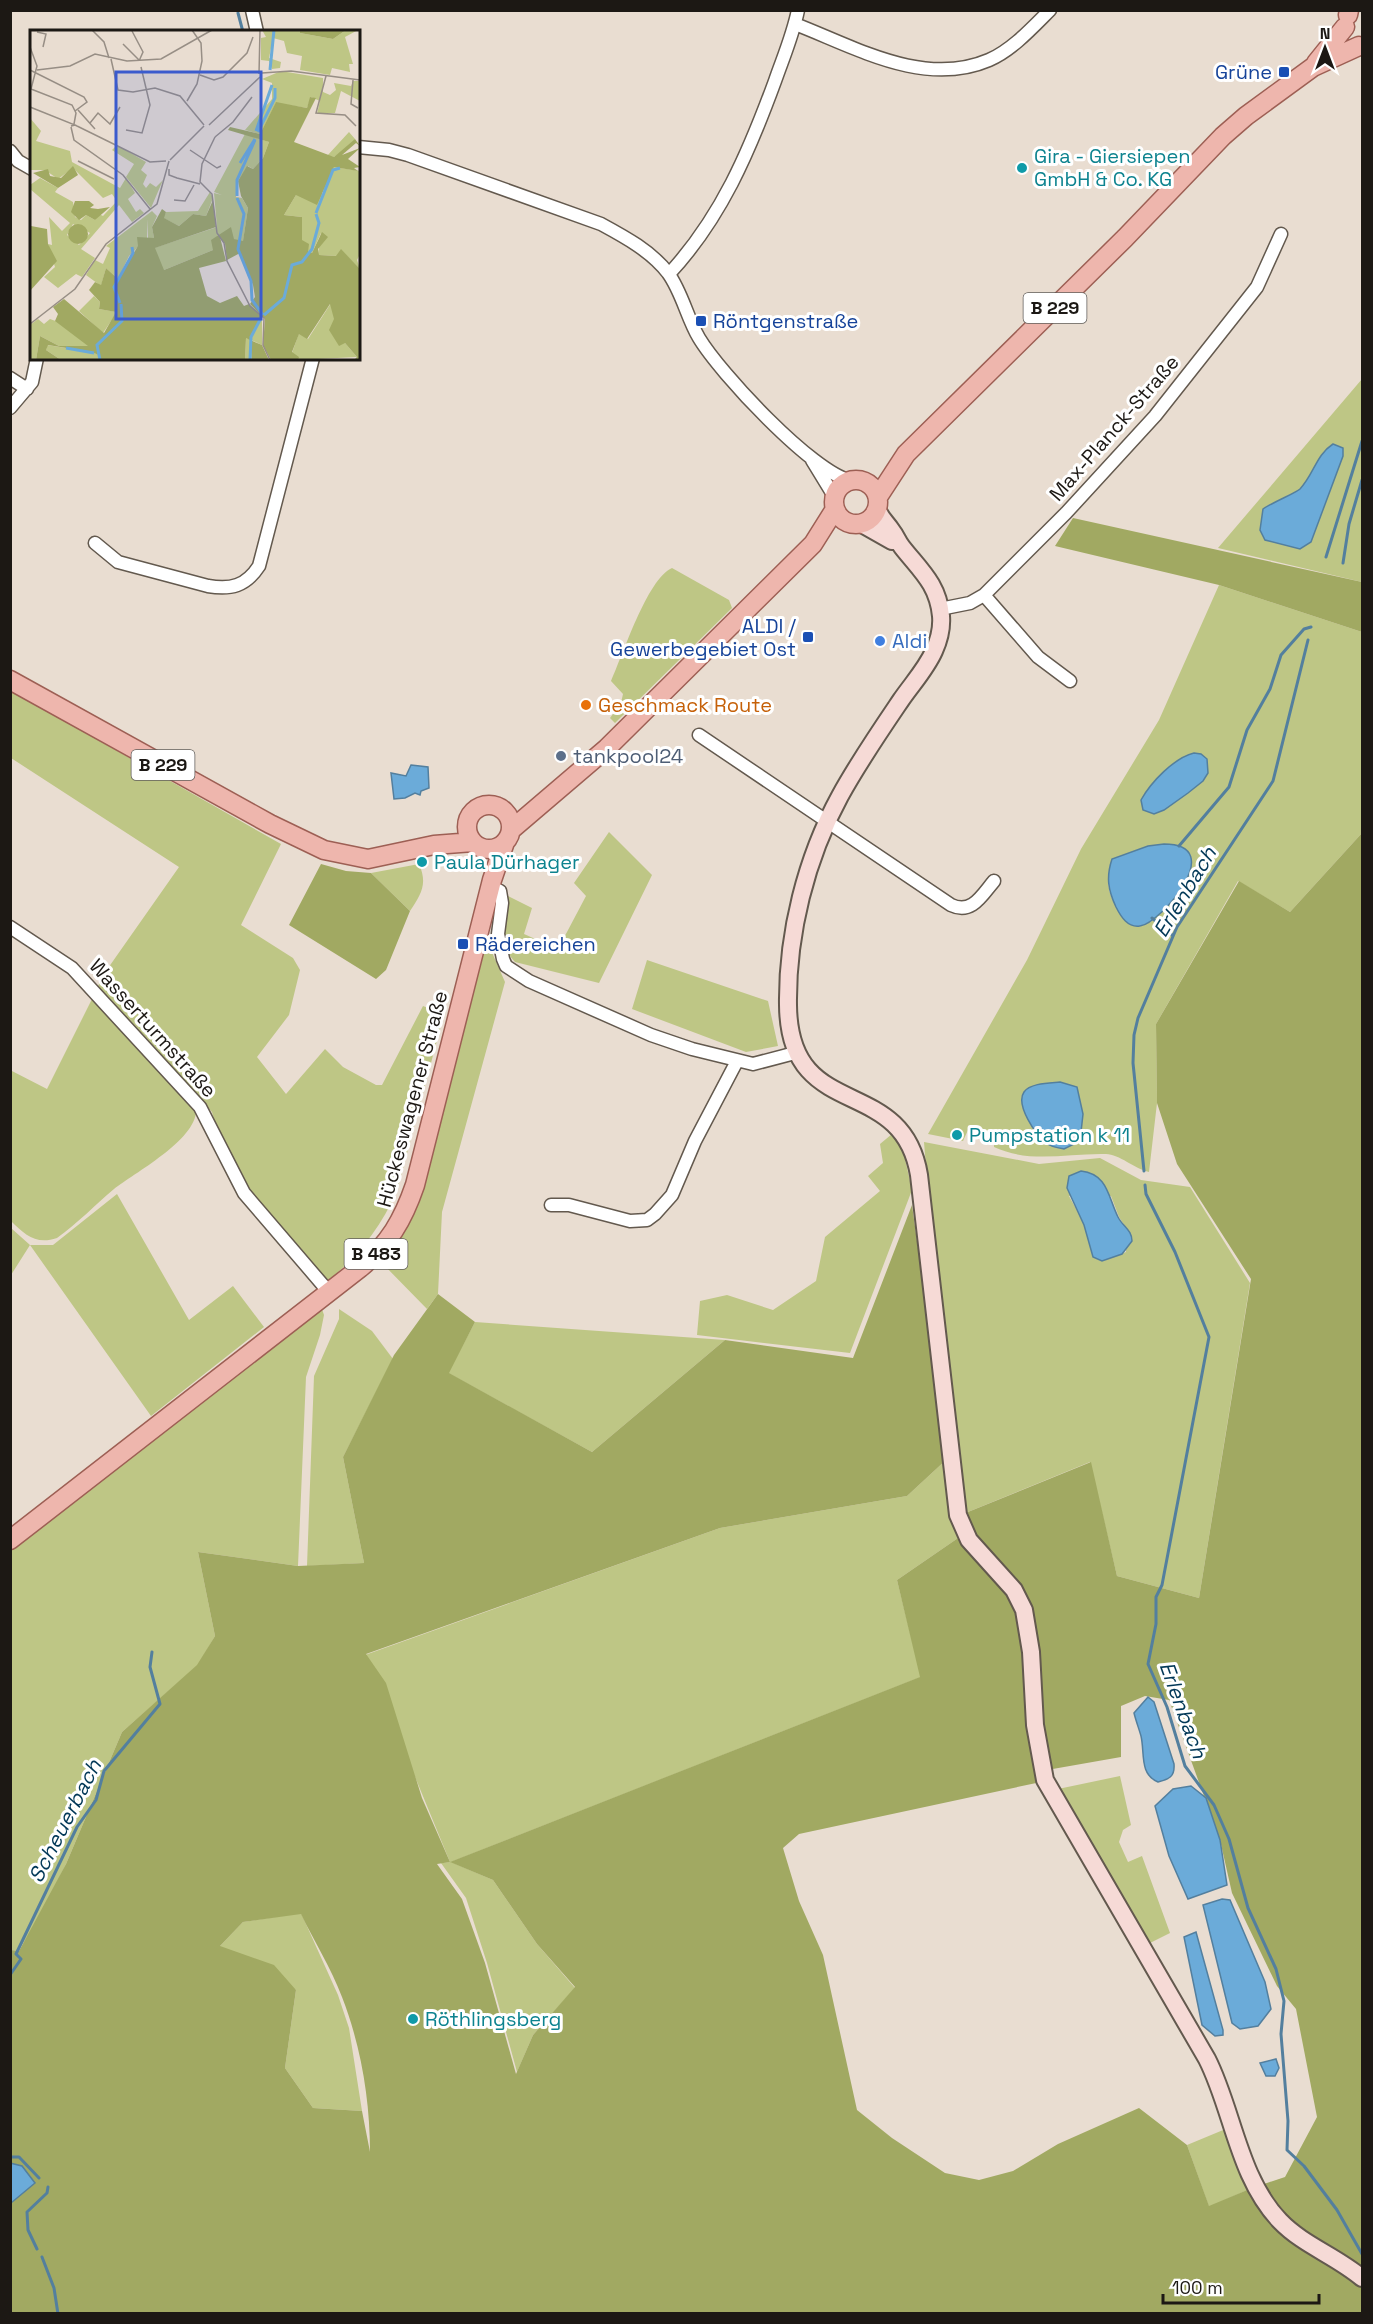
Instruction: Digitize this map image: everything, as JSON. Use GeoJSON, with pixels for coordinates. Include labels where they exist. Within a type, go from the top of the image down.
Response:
{"type":"FeatureCollection","features":[{"type":"Feature","properties":{"kind":"main road"},"geometry":{"type":"LineString","coordinates":[[1349,16],[1349,39],[1361,47]]}},
{"type":"Feature","properties":{"kind":"main road","name":"B 229"},"geometry":{"type":"LineString","coordinates":[[1313,67],[1349,16]]}},
{"type":"Feature","properties":{"kind":"main road","name":"B 229"},"geometry":{"type":"LineString","coordinates":[[877,503],[906,454],[1125,238],[1223,136],[1246,116],[1313,67],[1361,47]]}},
{"type":"Feature","properties":{"kind":"main road","name":"B 229"},"geometry":{"type":"LineString","coordinates":[[857,481],[906,454]]}},
{"type":"Feature","properties":{"kind":"main road"},"geometry":{"type":"LineString","coordinates":[[508,836],[509,819],[504,811],[494,806],[484,806],[471,814],[467,823],[468,833],[479,845],[496,848],[508,836],[542,802],[561,789],[607,748],[813,544],[835,502],[840,486],[857,481],[871,486],[877,503],[872,518],[813,544]]}},
{"type":"Feature","properties":{"kind":"main road"},"geometry":{"type":"LineString","coordinates":[[835,502],[840,518],[856,524]]}},
{"type":"Feature","properties":{"kind":"main road","name":"B 229"},"geometry":{"type":"LineString","coordinates":[[10,680],[270,825],[324,850],[354,858],[368,859],[434,845],[479,845]]}},
{"type":"Feature","properties":{"kind":"main road"},"geometry":{"type":"LineString","coordinates":[[504,811],[542,802]]}},
{"type":"Feature","properties":{"kind":"main road","name":"B 229"},"geometry":{"type":"LineString","coordinates":[[434,845],[467,823]]}},
{"type":"Feature","properties":{"kind":"main road","name":"Hückeswagener Straße"},"geometry":{"type":"LineString","coordinates":[[10,1540],[383,1247],[405,1214],[435,1111],[492,883],[508,836]]}},
{"type":"Feature","properties":{"kind":"main road","name":"Hückeswagener Straße"},"geometry":{"type":"LineString","coordinates":[[479,845],[491,860],[492,883]]}},
{"type":"Feature","properties":{"kind":"street"},"geometry":{"type":"LineString","coordinates":[[252,10],[257,30]]}},
{"type":"Feature","properties":{"kind":"street"},"geometry":{"type":"LineString","coordinates":[[669,274],[690,252],[726,198],[762,115],[798,10]]}},
{"type":"Feature","properties":{"kind":"street"},"geometry":{"type":"LineString","coordinates":[[795,24],[896,62],[925,70],[944,70],[966,67],[990,59],[1011,45],[1050,10]]}},
{"type":"Feature","properties":{"kind":"street"},"geometry":{"type":"LineString","coordinates":[[360,147],[389,150],[408,155],[602,224],[631,240],[669,274],[698,337],[723,372],[812,459],[842,479],[857,481]]}},
{"type":"Feature","properties":{"kind":"street"},"geometry":{"type":"LineString","coordinates":[[10,151],[18,161],[30,168]]}},
{"type":"Feature","properties":{"kind":"street","name":"Max-Planck-Straße"},"geometry":{"type":"LineString","coordinates":[[940,609],[970,603],[984,595],[1066,513],[1155,416],[1257,287],[1281,234]]}},
{"type":"Feature","properties":{"kind":"street"},"geometry":{"type":"LineString","coordinates":[[10,408],[27,389],[36,374],[37,360]]}},
{"type":"Feature","properties":{"kind":"street"},"geometry":{"type":"LineString","coordinates":[[95,543],[118,562],[208,586],[223,589],[239,586],[252,577],[259,566],[312,360]]}},
{"type":"Feature","properties":{"kind":"street"},"geometry":{"type":"LineString","coordinates":[[10,378],[27,389]]}},
{"type":"Feature","properties":{"kind":"street"},"geometry":{"type":"LineString","coordinates":[[812,459],[835,502]]}},
{"type":"Feature","properties":{"kind":"street"},"geometry":{"type":"LineString","coordinates":[[877,503],[901,546],[928,576],[940,609],[940,631],[930,658],[855,771],[827,820],[806,880],[792,945],[788,1005],[795,1053],[818,1082],[883,1113],[904,1134],[917,1166],[958,1515],[969,1540],[1014,1590],[1024,1610],[1031,1652],[1035,1725],[1045,1780],[1216,2076],[1230,2125],[1269,2207],[1297,2236],[1362,2278]]}},
{"type":"Feature","properties":{"kind":"street"},"geometry":{"type":"LineString","coordinates":[[856,524],[901,546]]}},
{"type":"Feature","properties":{"kind":"street"},"geometry":{"type":"LineString","coordinates":[[984,595],[1038,657],[1070,681]]}},
{"type":"Feature","properties":{"kind":"street"},"geometry":{"type":"LineString","coordinates":[[699,735],[958,908],[964,909],[976,903],[994,881]]}},
{"type":"Feature","properties":{"kind":"street"},"geometry":{"type":"LineString","coordinates":[[492,883],[500,891],[502,903],[499,947],[506,966],[512,971],[651,1035],[737,1061],[753,1064],[768,1062],[795,1053]]}},
{"type":"Feature","properties":{"kind":"street","name":"Wasserturmstraße"},"geometry":{"type":"LineString","coordinates":[[10,927],[72,968],[196,1103],[244,1192],[328,1291]]}},
{"type":"Feature","properties":{"kind":"street"},"geometry":{"type":"LineString","coordinates":[[551,1205],[569,1205],[630,1221],[647,1220],[655,1214],[672,1195],[695,1141],[737,1061]]}},
{"type":"Feature","properties":{"kind":"green space"},"geometry":{"type":"Polygon","coordinates":[[[1362,379],[1362,582],[1218,548],[1362,379]]]}},
{"type":"Feature","properties":{"kind":"green space"},"geometry":{"type":"Polygon","coordinates":[[[1073,518],[1362,582],[1362,632],[1219,585],[1055,546],[1073,518]]]}},
{"type":"Feature","properties":{"kind":"green space"},"geometry":{"type":"Polygon","coordinates":[[[672,568],[729,600],[732,608],[615,723],[610,718],[621,703],[623,694],[611,681],[645,602],[663,575],[672,568]]]}},
{"type":"Feature","properties":{"kind":"green space"},"geometry":{"type":"Polygon","coordinates":[[[1219,585],[1362,632],[1362,833],[1290,912],[1238,881],[1156,1024],[1157,1103],[1149,1172],[1106,1154],[1049,1157],[1008,1152],[994,1147],[994,1141],[984,1134],[968,1130],[963,1141],[928,1134],[1027,960],[1081,849],[1159,720],[1219,585]],[[1179,760],[1147,790],[1188,793],[1203,781],[1208,773],[1179,760]],[[1164,844],[1148,846],[1112,859],[1109,871],[1109,890],[1116,906],[1139,927],[1152,921],[1186,878],[1164,844]],[[1060,1082],[1029,1088],[1080,1141],[1083,1114],[1060,1082]]]}},
{"type":"Feature","properties":{"kind":"green space"},"geometry":{"type":"Polygon","coordinates":[[[10,690],[281,844],[241,925],[293,958],[300,970],[289,1015],[257,1057],[286,1094],[325,1049],[343,1067],[376,1085],[382,1085],[423,1006],[444,1014],[397,1191],[384,1217],[368,1240],[329,1280],[324,1279],[290,1241],[243,1181],[219,1136],[212,1112],[97,988],[106,971],[179,867],[11,758],[10,690]]]}},
{"type":"Feature","properties":{"kind":"green space"},"geometry":{"type":"Polygon","coordinates":[[[609,832],[652,875],[599,983],[515,962],[509,955],[504,939],[508,896],[532,908],[524,934],[558,949],[586,896],[574,883],[609,832]]]}},
{"type":"Feature","properties":{"kind":"green space"},"geometry":{"type":"Polygon","coordinates":[[[1362,833],[1362,2273],[1280,2213],[1261,2185],[1285,2177],[1317,2117],[1296,2009],[1277,1986],[1232,1893],[1220,1840],[1169,1700],[1145,1696],[1121,1706],[1121,1757],[1047,1770],[1033,1620],[975,1541],[963,1514],[1091,1462],[1117,1576],[1199,1598],[1251,1279],[1177,1164],[1157,1103],[1156,1024],[1239,881],[1290,912],[1362,833]]]}},
{"type":"Feature","properties":{"kind":"green space"},"geometry":{"type":"Polygon","coordinates":[[[321,864],[346,871],[371,873],[410,911],[386,970],[376,979],[289,925],[321,864]]]}},
{"type":"Feature","properties":{"kind":"green space"},"geometry":{"type":"Polygon","coordinates":[[[419,864],[423,877],[422,889],[410,911],[371,873],[419,864]]]}},
{"type":"Feature","properties":{"kind":"green space"},"geometry":{"type":"Polygon","coordinates":[[[486,939],[505,982],[442,1212],[438,1294],[427,1309],[381,1262],[399,1241],[416,1209],[486,939]]]}},
{"type":"Feature","properties":{"kind":"green space"},"geometry":{"type":"Polygon","coordinates":[[[647,960],[768,1001],[778,1046],[746,1052],[632,1009],[647,960]]]}},
{"type":"Feature","properties":{"kind":"green space"},"geometry":{"type":"Polygon","coordinates":[[[93,997],[196,1109],[194,1120],[187,1132],[176,1143],[114,1189],[65,1232],[50,1240],[37,1239],[21,1231],[11,1221],[10,1070],[47,1089],[93,997]]]}},
{"type":"Feature","properties":{"kind":"green space"},"geometry":{"type":"Polygon","coordinates":[[[892,1134],[903,1150],[912,1190],[850,1353],[697,1335],[700,1301],[727,1295],[773,1310],[816,1281],[825,1237],[880,1191],[868,1176],[883,1163],[880,1144],[892,1134]]]}},
{"type":"Feature","properties":{"kind":"green space"},"geometry":{"type":"Polygon","coordinates":[[[924,1142],[1039,1164],[1100,1158],[1141,1180],[1190,1187],[1250,1283],[1199,1598],[1117,1576],[1090,1462],[963,1514],[933,1253],[924,1142]],[[1069,1196],[1085,1225],[1093,1257],[1102,1261],[1126,1252],[1126,1228],[1111,1196],[1069,1196]]]}},
{"type":"Feature","properties":{"kind":"green space"},"geometry":{"type":"Polygon","coordinates":[[[117,1194],[189,1320],[233,1286],[264,1327],[151,1416],[30,1245],[53,1245],[117,1194]]]}},
{"type":"Feature","properties":{"kind":"green space"},"geometry":{"type":"Polygon","coordinates":[[[912,1205],[947,1459],[907,1496],[720,1528],[366,1654],[386,1683],[422,1798],[450,1862],[920,1677],[897,1580],[961,1536],[1016,1604],[1023,1626],[1041,1782],[799,1834],[783,1848],[799,1901],[823,1955],[857,2110],[892,2138],[945,2173],[979,2180],[1013,2171],[1058,2144],[1139,2108],[1187,2145],[1209,2206],[1252,2188],[1362,2285],[1362,2313],[11,2314],[11,1950],[19,1951],[66,1864],[122,1732],[197,1665],[215,1636],[198,1552],[298,1566],[364,1563],[343,1457],[394,1355],[438,1294],[475,1322],[449,1373],[592,1452],[725,1340],[853,1358],[912,1205]],[[450,1862],[437,1864],[462,1899],[485,1963],[516,2074],[533,2035],[575,1987],[537,1944],[493,1880],[450,1862]],[[301,1914],[243,1922],[220,1946],[274,1965],[296,1990],[285,2068],[313,2108],[362,2111],[370,2152],[363,2073],[349,2016],[338,1986],[301,1914]]]}},
{"type":"Feature","properties":{"kind":"green space"},"geometry":{"type":"Polygon","coordinates":[[[11,1228],[30,1245],[11,1275],[11,1228]]]}},
{"type":"Feature","properties":{"kind":"green space"},"geometry":{"type":"Polygon","coordinates":[[[322,1309],[324,1315],[320,1335],[306,1377],[298,1566],[198,1552],[215,1636],[198,1665],[122,1732],[66,1864],[39,1919],[18,1951],[11,1950],[11,1549],[322,1309]]]}},
{"type":"Feature","properties":{"kind":"green space"},"geometry":{"type":"Polygon","coordinates":[[[339,1309],[372,1331],[393,1359],[343,1457],[364,1563],[307,1566],[314,1376],[339,1319],[339,1309]]]}},
{"type":"Feature","properties":{"kind":"green space"},"geometry":{"type":"Polygon","coordinates":[[[475,1322],[725,1340],[592,1452],[448,1373],[475,1322]]]}},
{"type":"Feature","properties":{"kind":"green space"},"geometry":{"type":"Polygon","coordinates":[[[947,1459],[961,1536],[897,1580],[921,1677],[451,1862],[493,1880],[537,1944],[575,1988],[533,2035],[517,2072],[487,1963],[466,1898],[441,1863],[450,1862],[365,1655],[720,1528],[907,1496],[947,1459]]]}},
{"type":"Feature","properties":{"kind":"green space"},"geometry":{"type":"Polygon","coordinates":[[[1120,1776],[1131,1825],[1123,1830],[1119,1842],[1128,1862],[1142,1856],[1170,1933],[1148,1944],[1058,1789],[1120,1776]]]}},
{"type":"Feature","properties":{"kind":"green space"},"geometry":{"type":"Polygon","coordinates":[[[301,1913],[338,1995],[349,2028],[362,2111],[313,2108],[285,2068],[296,1990],[219,1947],[243,1922],[301,1913]]]}},
{"type":"Feature","properties":{"kind":"green space"},"geometry":{"type":"Polygon","coordinates":[[[1228,2128],[1252,2188],[1209,2207],[1187,2145],[1228,2128]]]}},
{"type":"Feature","properties":{"kind":"water"},"geometry":{"type":"Polygon","coordinates":[[[1333,444],[1343,448],[1343,456],[1311,542],[1300,549],[1265,540],[1260,530],[1263,509],[1300,489],[1327,448],[1333,444]]]}},
{"type":"Feature","properties":{"kind":"water"},"geometry":{"type":"Polygon","coordinates":[[[1194,753],[1201,754],[1207,759],[1208,773],[1203,781],[1164,810],[1154,814],[1143,810],[1141,800],[1157,779],[1171,765],[1194,753]]]}},
{"type":"Feature","properties":{"kind":"water"},"geometry":{"type":"Polygon","coordinates":[[[411,765],[428,767],[429,788],[421,791],[420,795],[415,793],[405,798],[394,799],[391,773],[406,776],[411,765]]]}},
{"type":"Feature","properties":{"kind":"water"},"geometry":{"type":"Polygon","coordinates":[[[1164,844],[1182,847],[1191,856],[1191,869],[1174,899],[1162,912],[1150,922],[1140,926],[1132,925],[1120,914],[1111,895],[1109,878],[1112,859],[1148,846],[1164,844]]]}},
{"type":"Feature","properties":{"kind":"water"},"geometry":{"type":"Polygon","coordinates":[[[1060,1082],[1077,1087],[1083,1114],[1080,1141],[1064,1149],[1050,1145],[1042,1139],[1032,1127],[1022,1104],[1024,1092],[1027,1089],[1040,1084],[1060,1082]]]}},
{"type":"Feature","properties":{"kind":"water"},"geometry":{"type":"Polygon","coordinates":[[[1081,1171],[1090,1173],[1102,1182],[1118,1217],[1131,1234],[1132,1241],[1122,1254],[1102,1261],[1093,1257],[1084,1225],[1067,1188],[1069,1176],[1081,1171]]]}},
{"type":"Feature","properties":{"kind":"water"},"geometry":{"type":"Polygon","coordinates":[[[1148,1697],[1154,1702],[1174,1764],[1170,1777],[1158,1782],[1148,1774],[1145,1768],[1141,1736],[1134,1713],[1148,1697]]]}},
{"type":"Feature","properties":{"kind":"water"},"geometry":{"type":"Polygon","coordinates":[[[1191,1786],[1206,1798],[1220,1840],[1227,1885],[1188,1899],[1169,1856],[1155,1806],[1173,1789],[1191,1786]]]}},
{"type":"Feature","properties":{"kind":"water"},"geometry":{"type":"Polygon","coordinates":[[[1222,1899],[1230,1900],[1265,1982],[1271,2009],[1258,2026],[1240,2029],[1232,2023],[1203,1905],[1222,1899]]]}},
{"type":"Feature","properties":{"kind":"water"},"geometry":{"type":"Polygon","coordinates":[[[1196,1932],[1223,2035],[1215,2036],[1202,2025],[1184,1937],[1196,1932]]]}},
{"type":"Feature","properties":{"kind":"water"},"geometry":{"type":"Polygon","coordinates":[[[1276,2059],[1279,2068],[1275,2076],[1266,2076],[1260,2063],[1276,2059]]]}},
{"type":"Feature","properties":{"kind":"water"},"geometry":{"type":"Polygon","coordinates":[[[10,2163],[22,2166],[35,2183],[11,2203],[10,2163]]]}},
{"type":"Feature","properties":{"kind":"waterway"},"geometry":{"type":"LineString","coordinates":[[238,13],[242,30]]}},
{"type":"Feature","properties":{"kind":"waterway"},"geometry":{"type":"LineString","coordinates":[[1326,557],[1362,441]]}},
{"type":"Feature","properties":{"kind":"waterway","name":"Erlenbach"},"geometry":{"type":"LineString","coordinates":[[1343,563],[1349,524],[1362,480]]}},
{"type":"Feature","properties":{"kind":"waterway"},"geometry":{"type":"LineString","coordinates":[[1179,846],[1229,787],[1247,730],[1270,689],[1281,655],[1304,629],[1311,627]]}},
{"type":"Feature","properties":{"kind":"waterway","name":"Erlenbach"},"geometry":{"type":"LineString","coordinates":[[1144,1171],[1133,1063],[1134,1035],[1138,1018],[1177,927],[1273,781],[1308,640]]}},
{"type":"Feature","properties":{"kind":"waterway"},"geometry":{"type":"LineString","coordinates":[[1152,918],[1172,935]]}},
{"type":"Feature","properties":{"kind":"waterway","name":"Erlenbach"},"geometry":{"type":"LineString","coordinates":[[1145,1185],[1146,1194],[1175,1252],[1209,1337],[1162,1585],[1156,1597],[1156,1624],[1148,1664],[1167,1707],[1185,1766],[1214,1805],[1229,1839],[1248,1908],[1276,1969],[1284,2001],[1281,2034],[1288,2121],[1287,2150],[1304,2166],[1337,2210],[1362,2254]]}},
{"type":"Feature","properties":{"kind":"waterway","name":"Scheuerbach"},"geometry":{"type":"LineString","coordinates":[[10,1975],[21,1959],[16,1954],[77,1827],[96,1800],[104,1771],[160,1704],[150,1667],[152,1652]]}},
{"type":"Feature","properties":{"kind":"waterway","name":"Scheuerbach"},"geometry":{"type":"LineString","coordinates":[[10,2157],[19,2157],[39,2178]]}},
{"type":"Feature","properties":{"kind":"waterway","name":"Scheuerbach"},"geometry":{"type":"LineString","coordinates":[[37,2249],[28,2230],[27,2212],[47,2193],[48,2187]]}},
{"type":"Feature","properties":{"kind":"waterway","name":"Scheuerbach"},"geometry":{"type":"LineString","coordinates":[[42,2257],[54,2288],[58,2314]]}},
{"type":"Feature","properties":{"kind":"place","name":"Grüne"},"geometry":{"type":"Point","coordinates":[1284,72]}},
{"type":"Feature","properties":{"kind":"place","name":"Gira - Giersiepen GmbH & Co. KG"},"geometry":{"type":"Point","coordinates":[1022,168]}},
{"type":"Feature","properties":{"kind":"place","name":"Röntgenstraße"},"geometry":{"type":"Point","coordinates":[701,321]}},
{"type":"Feature","properties":{"kind":"place","name":"ALDI / Gewerbegebiet Ost"},"geometry":{"type":"Point","coordinates":[808,637]}},
{"type":"Feature","properties":{"kind":"place","name":"Aldi"},"geometry":{"type":"Point","coordinates":[880,641]}},
{"type":"Feature","properties":{"kind":"place","name":"Geschmack Route"},"geometry":{"type":"Point","coordinates":[586,705]}},
{"type":"Feature","properties":{"kind":"place","name":"tankpool24"},"geometry":{"type":"Point","coordinates":[561,756]}},
{"type":"Feature","properties":{"kind":"place","name":"Paula Dürhager"},"geometry":{"type":"Point","coordinates":[422,862]}},
{"type":"Feature","properties":{"kind":"place","name":"Rädereichen"},"geometry":{"type":"Point","coordinates":[463,944]}},
{"type":"Feature","properties":{"kind":"place","name":"Pumpstation k 11"},"geometry":{"type":"Point","coordinates":[957,1135]}},
{"type":"Feature","properties":{"kind":"place","name":"Röthlingsberg"},"geometry":{"type":"Point","coordinates":[413,2019]}}]}
